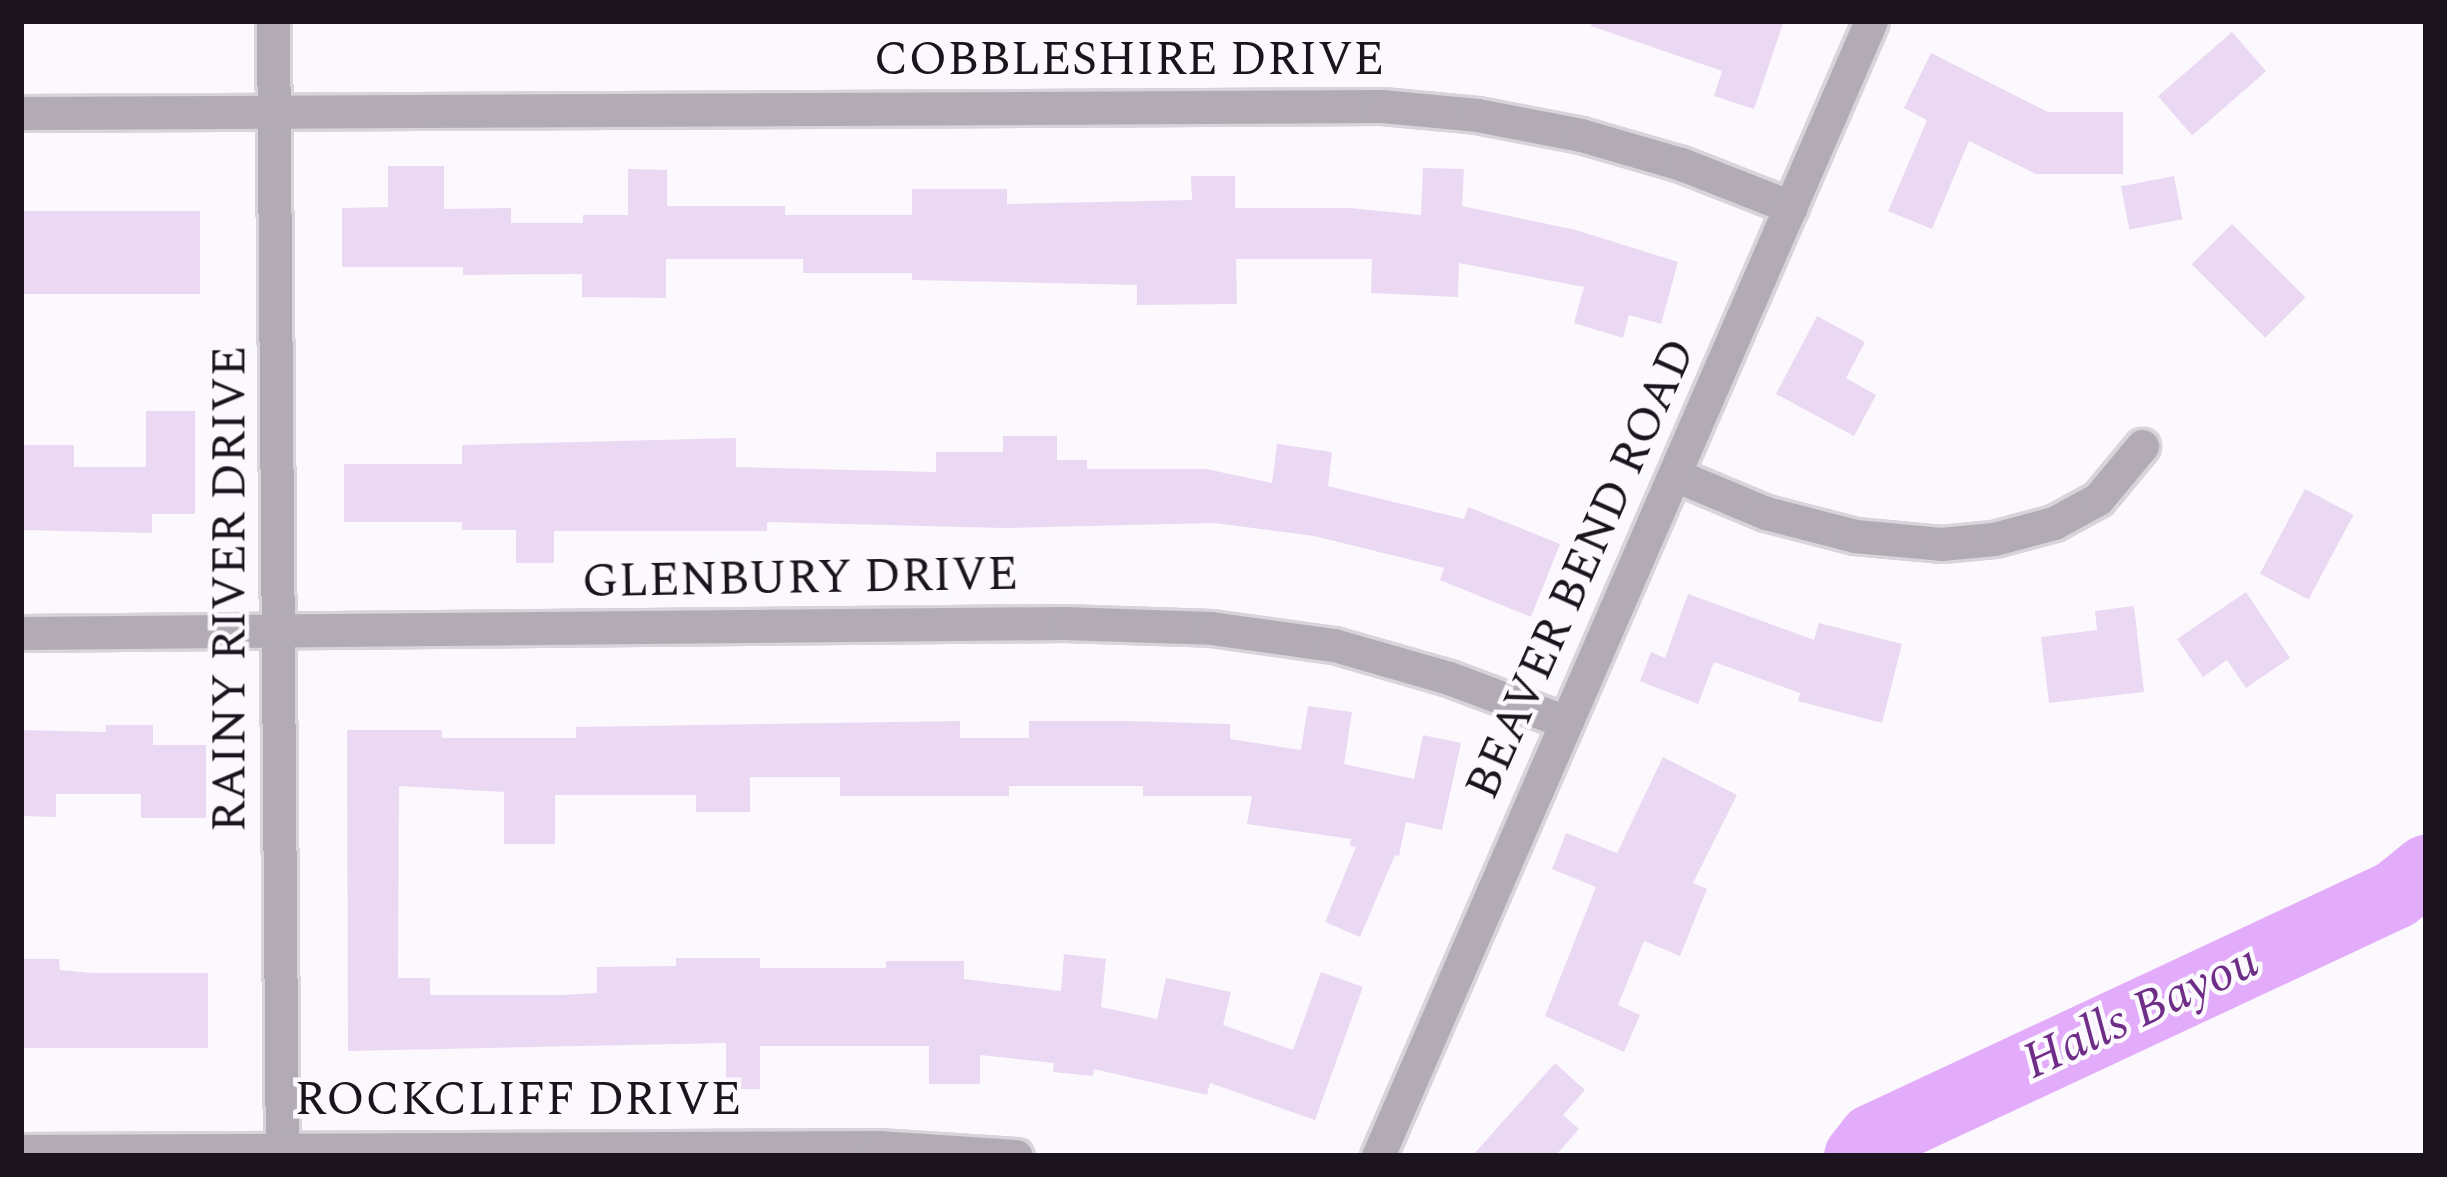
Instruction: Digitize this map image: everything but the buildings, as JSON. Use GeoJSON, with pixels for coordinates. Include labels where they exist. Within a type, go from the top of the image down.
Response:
{"type":"FeatureCollection","features":[{"type":"Feature","properties":{"kind":"street","name":"RAINY RIVER DRIVE"},"geometry":{"type":"LineString","coordinates":[[273,21],[282,1153]]}},
{"type":"Feature","properties":{"kind":"street","name":"BEAVER BEND ROAD"},"geometry":{"type":"LineString","coordinates":[[1378,1156],[1871,21]]}},
{"type":"Feature","properties":{"kind":"street","name":"COBBLESHIRE DRIVE"},"geometry":{"type":"LineString","coordinates":[[21,113],[1382,106],[1477,115],[1581,135],[1681,164],[1790,207]]}},
{"type":"Feature","properties":{"kind":"street"},"geometry":{"type":"LineString","coordinates":[[1676,475],[1766,513],[1855,536],[1941,544],[1994,539],[2054,523],[2098,499],[2142,446]]}},
{"type":"Feature","properties":{"kind":"street","name":"GLENBURY DRIVE"},"geometry":{"type":"LineString","coordinates":[[21,634],[1040,623],[1211,628],[1334,645],[1449,679],[1566,722]]}},
{"type":"Feature","properties":{"kind":"street","name":"ROCKCLIFF DRIVE"},"geometry":{"type":"LineString","coordinates":[[21,1151],[878,1147],[1016,1156]]}},
{"type":"Feature","properties":{"kind":"waterway","name":"Halls Bayou"},"geometry":{"type":"LineString","coordinates":[[1858,1156],[1872,1138],[2395,894],[2426,869]]}}]}
